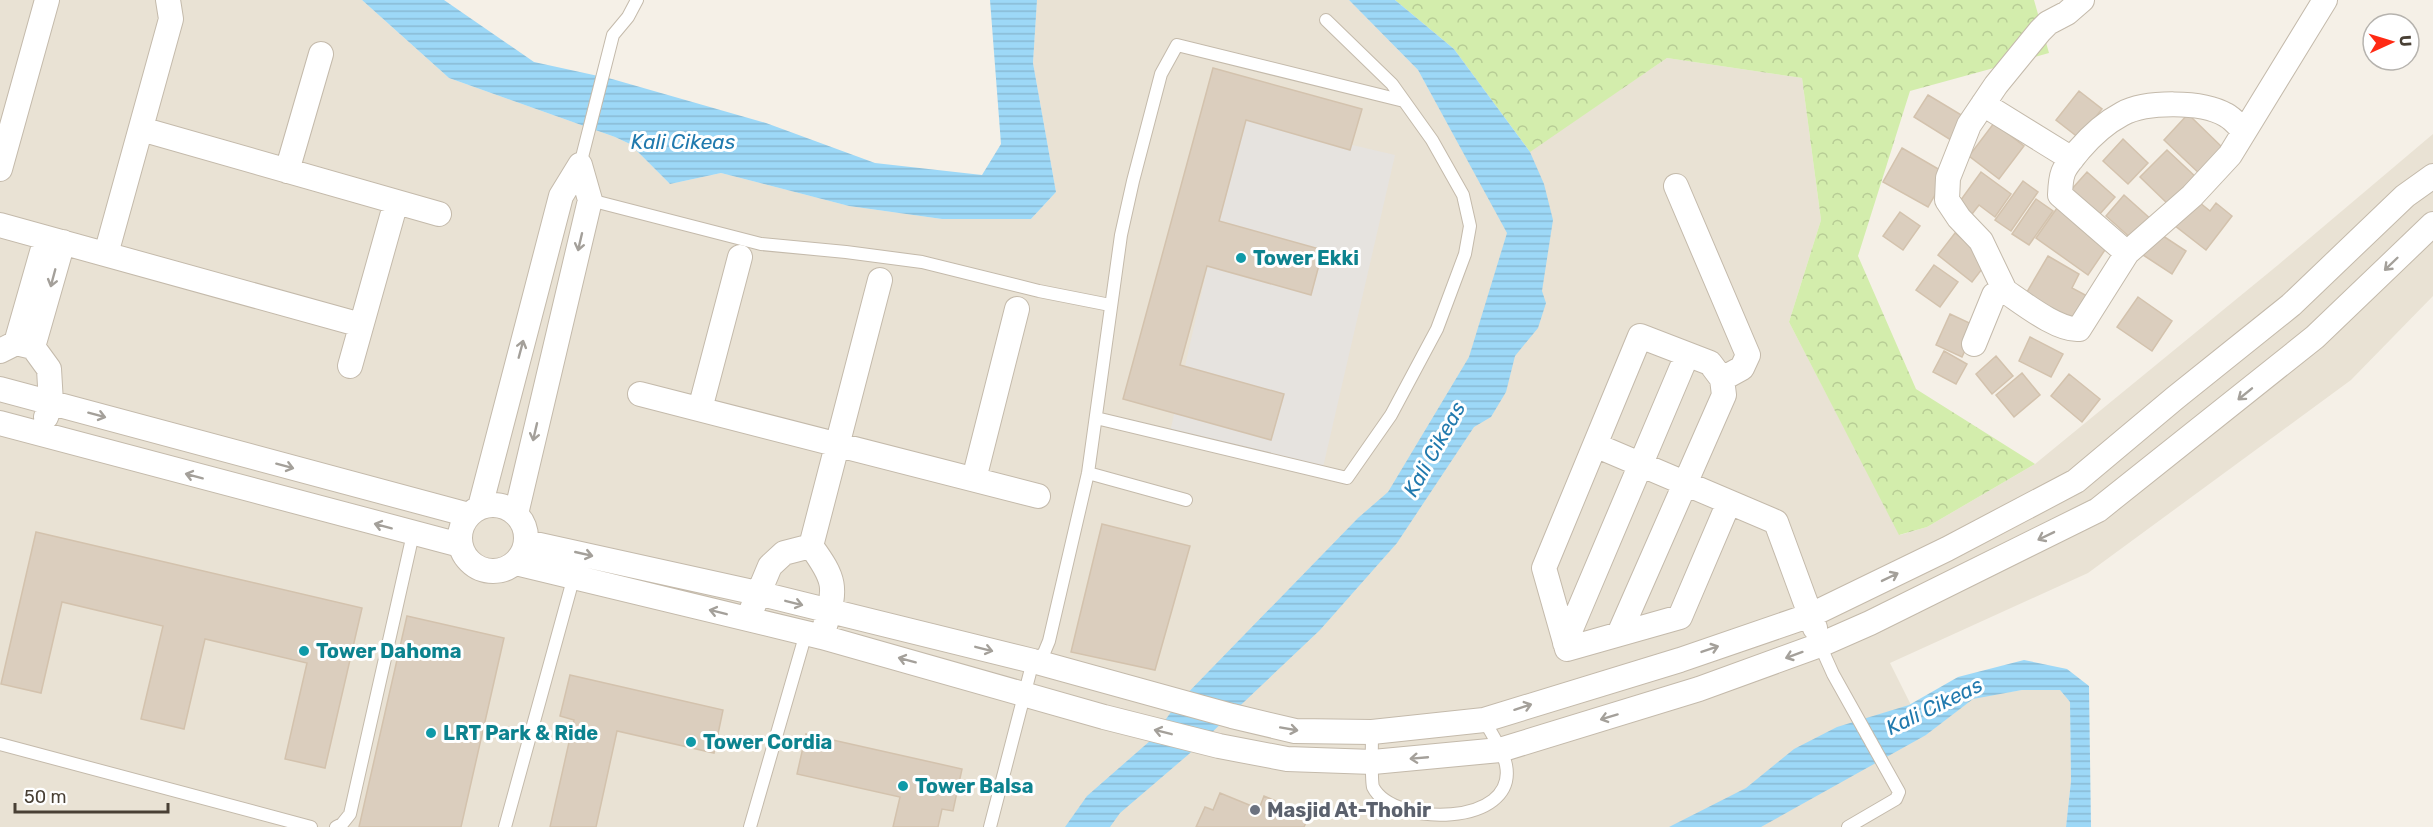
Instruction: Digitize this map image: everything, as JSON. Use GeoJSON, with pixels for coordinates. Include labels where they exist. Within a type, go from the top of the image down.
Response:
{"type":"FeatureCollection","features":[{"type":"Feature","properties":{"kind":"street"},"geometry":{"type":"LineString","coordinates":[[0,169],[47,0]]}},
{"type":"Feature","properties":{"kind":"street"},"geometry":{"type":"LineString","coordinates":[[106,254],[171,19],[168,0]]}},
{"type":"Feature","properties":{"kind":"street"},"geometry":{"type":"LineString","coordinates":[[2082,0],[2067,14],[2048,23],[2040,31],[1983,104],[1969,125],[1948,178],[1947,200],[1959,218],[1981,241],[2005,291],[2056,323],[2072,329],[2079,329],[2127,253],[2210,178],[2230,155],[2243,130],[2325,0]]}},
{"type":"Feature","properties":{"kind":"street"},"geometry":{"type":"LineString","coordinates":[[287,171],[321,54]]}},
{"type":"Feature","properties":{"kind":"street"},"geometry":{"type":"LineString","coordinates":[[1983,104],[2072,159]]}},
{"type":"Feature","properties":{"kind":"street"},"geometry":{"type":"LineString","coordinates":[[2127,253],[2060,195],[2061,173],[2099,129],[2123,113],[2159,105],[2186,104],[2226,115],[2243,130]]}},
{"type":"Feature","properties":{"kind":"street"},"geometry":{"type":"LineString","coordinates":[[141,129],[439,214]]}},
{"type":"Feature","properties":{"kind":"street"},"geometry":{"type":"LineString","coordinates":[[516,514],[590,200],[582,160]]}},
{"type":"Feature","properties":{"kind":"street"},"geometry":{"type":"LineString","coordinates":[[0,389],[474,511],[493,505],[505,507],[516,514],[526,531],[521,552],[501,572],[483,571],[468,561],[460,545],[460,529],[474,511],[561,196],[582,160]]}},
{"type":"Feature","properties":{"kind":"street"},"geometry":{"type":"LineString","coordinates":[[521,552],[758,593],[1033,661],[1294,731],[1371,732],[1484,720],[1680,660],[1811,615],[1947,549],[2076,482],[2175,398],[2291,305],[2405,196],[2433,176]]}},
{"type":"Feature","properties":{"kind":"street"},"geometry":{"type":"LineString","coordinates":[[1676,186],[1748,355],[1742,368],[1722,379]]}},
{"type":"Feature","properties":{"kind":"street"},"geometry":{"type":"LineString","coordinates":[[350,366],[396,202]]}},
{"type":"Feature","properties":{"kind":"street"},"geometry":{"type":"LineString","coordinates":[[521,552],[574,576],[814,635],[1104,717],[1219,746],[1287,759],[1373,762],[1500,750],[1699,689],[1820,645],[1880,618],[2098,510],[2315,337],[2433,224]]}},
{"type":"Feature","properties":{"kind":"street"},"geometry":{"type":"LineString","coordinates":[[0,225],[362,325]]}},
{"type":"Feature","properties":{"kind":"street"},"geometry":{"type":"LineString","coordinates":[[40,435],[51,403],[49,369],[16,347],[54,240]]}},
{"type":"Feature","properties":{"kind":"street"},"geometry":{"type":"LineString","coordinates":[[699,409],[740,257]]}},
{"type":"Feature","properties":{"kind":"street"},"geometry":{"type":"LineString","coordinates":[[811,546],[880,280]]}},
{"type":"Feature","properties":{"kind":"street"},"geometry":{"type":"LineString","coordinates":[[1974,344],[1994,295],[2005,291]]}},
{"type":"Feature","properties":{"kind":"street"},"geometry":{"type":"LineString","coordinates":[[974,479],[1017,309]]}},
{"type":"Feature","properties":{"kind":"street"},"geometry":{"type":"LineString","coordinates":[[1619,634],[1724,395],[1722,379],[1710,363],[1640,336],[1544,568],[1567,649],[1680,617],[1729,502]]}},
{"type":"Feature","properties":{"kind":"street"},"geometry":{"type":"LineString","coordinates":[[1565,643],[1687,355]]}},
{"type":"Feature","properties":{"kind":"street"},"geometry":{"type":"LineString","coordinates":[[640,394],[1038,496]]}},
{"type":"Feature","properties":{"kind":"street"},"geometry":{"type":"LineString","coordinates":[[0,423],[460,545]]}},
{"type":"Feature","properties":{"kind":"street"},"geometry":{"type":"LineString","coordinates":[[1595,445],[1776,522],[1820,645]]}},
{"type":"Feature","properties":{"kind":"street"},"geometry":{"type":"LineString","coordinates":[[2076,482],[2098,510]]}},
{"type":"Feature","properties":{"kind":"street"},"geometry":{"type":"LineString","coordinates":[[748,620],[771,566],[784,553],[811,546]]}},
{"type":"Feature","properties":{"kind":"street"},"geometry":{"type":"LineString","coordinates":[[811,546],[829,571],[833,596],[830,612],[814,635]]}},
{"type":"Feature","properties":{"kind":"street"},"geometry":{"type":"LineString","coordinates":[[1680,660],[1699,689]]}},
{"type":"Feature","properties":{"kind":"lane"},"geometry":{"type":"LineString","coordinates":[[582,160],[613,35],[638,0]]}},
{"type":"Feature","properties":{"kind":"lane"},"geometry":{"type":"LineString","coordinates":[[1096,418],[1347,478],[1391,415],[1437,329],[1465,254],[1470,226],[1463,195],[1432,140],[1392,84],[1326,20]]}},
{"type":"Feature","properties":{"kind":"lane"},"geometry":{"type":"LineString","coordinates":[[990,827],[1033,661],[1044,653],[1048,641],[1088,472],[1121,235],[1161,74],[1177,45],[1404,101]]}},
{"type":"Feature","properties":{"kind":"lane"},"geometry":{"type":"LineString","coordinates":[[590,200],[761,244],[922,262],[1039,291],[1110,305]]}},
{"type":"Feature","properties":{"kind":"lane"},"geometry":{"type":"LineString","coordinates":[[1088,472],[1185,500]]}},
{"type":"Feature","properties":{"kind":"lane"},"geometry":{"type":"LineString","coordinates":[[336,827],[342,824],[350,814],[413,534]]}},
{"type":"Feature","properties":{"kind":"lane"},"geometry":{"type":"LineString","coordinates":[[505,827],[574,576]]}},
{"type":"Feature","properties":{"kind":"lane"},"geometry":{"type":"LineString","coordinates":[[750,827],[814,635]]}},
{"type":"Feature","properties":{"kind":"lane"},"geometry":{"type":"LineString","coordinates":[[1820,645],[1833,674],[1899,792],[1896,799],[1848,827]]}},
{"type":"Feature","properties":{"kind":"lane"},"geometry":{"type":"LineString","coordinates":[[1371,732],[1372,785],[1380,799],[1399,814],[1421,822],[1450,822],[1485,811],[1493,806],[1504,790],[1506,766],[1484,720]]}},
{"type":"Feature","properties":{"kind":"lane"},"geometry":{"type":"LineString","coordinates":[[0,744],[311,827]]}},
{"type":"Feature","properties":{"kind":"shaded area"},"geometry":{"type":"Polygon","coordinates":[[[0,0],[362,0],[449,78],[630,144],[670,184],[721,173],[849,206],[942,219],[1031,219],[1056,192],[1033,63],[1037,0],[1349,0],[1418,70],[1481,184],[1667,58],[1802,78],[1821,220],[1789,322],[1900,535],[1927,527],[2035,464],[2278,265],[2433,134],[2433,296],[2351,380],[2088,573],[1890,663],[1926,735],[1973,698],[2022,690],[2060,690],[2070,702],[2071,781],[2066,827],[0,827],[0,0]]]}},
{"type":"Feature","properties":{"kind":"shaded area"},"geometry":{"type":"Polygon","coordinates":[[[1241,119],[1395,155],[1321,476],[1168,441],[1241,119]]]}},
{"type":"Feature","properties":{"kind":"green space"},"geometry":{"type":"Polygon","coordinates":[[[1395,0],[2034,0],[2049,53],[1910,91],[1858,256],[1916,389],[2035,464],[1927,527],[1899,535],[1789,322],[1821,220],[1802,78],[1667,58],[1530,152],[1454,49],[1395,0]]]}},
{"type":"Feature","properties":{"kind":"water","name":"Kali Cikeas"},"geometry":{"type":"Polygon","coordinates":[[[362,0],[444,0],[534,62],[612,79],[766,123],[875,163],[982,175],[1001,144],[990,0],[1037,0],[1033,63],[1056,192],[1031,219],[942,219],[849,206],[721,173],[670,184],[630,144],[449,78],[362,0]]]}},
{"type":"Feature","properties":{"kind":"water","name":"Kali Cikeas"},"geometry":{"type":"Polygon","coordinates":[[[1349,0],[1395,0],[1454,49],[1530,152],[1544,184],[1553,220],[1542,291],[1546,303],[1538,328],[1515,356],[1506,392],[1491,417],[1474,427],[1397,543],[1320,630],[1189,754],[1120,813],[1110,827],[1065,827],[1087,796],[1151,740],[1176,705],[1358,518],[1388,492],[1469,357],[1507,233],[1418,70],[1349,0]]]}},
{"type":"Feature","properties":{"kind":"water"},"geometry":{"type":"Polygon","coordinates":[[[2024,660],[2067,669],[2089,686],[2091,827],[2066,827],[2071,781],[2070,702],[2060,690],[2022,690],[1973,699],[1926,735],[1761,827],[1669,827],[1746,788],[1794,749],[1837,727],[1909,705],[1958,677],[2024,660]]]}},
{"type":"Feature","properties":{"kind":"building","name":"Tower Ekki"},"geometry":{"type":"Polygon","coordinates":[[[1213,68],[1362,109],[1350,150],[1246,120],[1219,221],[1323,250],[1311,295],[1207,266],[1180,365],[1284,394],[1271,440],[1123,399],[1213,68]]]}},
{"type":"Feature","properties":{"kind":"building"},"geometry":{"type":"Polygon","coordinates":[[[2079,91],[2102,109],[2079,138],[2056,120],[2079,91]]]}},
{"type":"Feature","properties":{"kind":"building"},"geometry":{"type":"Polygon","coordinates":[[[1928,95],[1968,119],[1954,142],[1914,117],[1928,95]]]}},
{"type":"Feature","properties":{"kind":"building"},"geometry":{"type":"Polygon","coordinates":[[[2188,114],[2226,151],[2203,177],[2164,140],[2188,114]]]}},
{"type":"Feature","properties":{"kind":"building"},"geometry":{"type":"Polygon","coordinates":[[[1994,123],[2024,146],[1999,179],[1969,156],[1994,123]]]}},
{"type":"Feature","properties":{"kind":"building"},"geometry":{"type":"Polygon","coordinates":[[[2123,139],[2148,163],[2128,184],[2103,161],[2123,139]]]}},
{"type":"Feature","properties":{"kind":"building"},"geometry":{"type":"Polygon","coordinates":[[[1902,148],[1947,174],[1928,207],[1883,182],[1902,148]]]}},
{"type":"Feature","properties":{"kind":"building"},"geometry":{"type":"Polygon","coordinates":[[[2167,150],[2198,179],[2171,207],[2140,177],[2167,150]]]}},
{"type":"Feature","properties":{"kind":"building"},"geometry":{"type":"Polygon","coordinates":[[[1981,172],[2011,194],[1995,217],[1979,205],[1969,218],[1955,208],[1981,172]]]}},
{"type":"Feature","properties":{"kind":"building"},"geometry":{"type":"Polygon","coordinates":[[[2087,172],[2115,197],[2099,215],[2071,190],[2087,172]]]}},
{"type":"Feature","properties":{"kind":"building"},"geometry":{"type":"Polygon","coordinates":[[[2023,181],[2038,192],[2011,231],[1995,220],[2023,181]]]}},
{"type":"Feature","properties":{"kind":"building"},"geometry":{"type":"Polygon","coordinates":[[[2124,195],[2153,221],[2134,241],[2106,216],[2124,195]]]}},
{"type":"Feature","properties":{"kind":"building"},"geometry":{"type":"Polygon","coordinates":[[[2194,198],[2210,211],[2216,203],[2232,216],[2206,250],[2174,225],[2194,198]]]}},
{"type":"Feature","properties":{"kind":"building"},"geometry":{"type":"Polygon","coordinates":[[[2036,199],[2053,211],[2029,245],[2012,234],[2036,199]]]}},
{"type":"Feature","properties":{"kind":"building"},"geometry":{"type":"Polygon","coordinates":[[[2057,208],[2109,244],[2088,275],[2036,238],[2057,208]]]}},
{"type":"Feature","properties":{"kind":"building"},"geometry":{"type":"Polygon","coordinates":[[[1900,212],[1920,226],[1903,250],[1883,236],[1900,212]]]}},
{"type":"Feature","properties":{"kind":"building"},"geometry":{"type":"Polygon","coordinates":[[[2157,232],[2186,251],[2172,274],[2143,255],[2157,232]]]}},
{"type":"Feature","properties":{"kind":"building"},"geometry":{"type":"Polygon","coordinates":[[[1955,233],[1989,260],[1972,282],[1938,255],[1955,233]]]}},
{"type":"Feature","properties":{"kind":"building"},"geometry":{"type":"Polygon","coordinates":[[[2048,256],[2079,274],[2072,288],[2089,297],[2073,325],[2024,297],[2048,256]]]}},
{"type":"Feature","properties":{"kind":"building"},"geometry":{"type":"Polygon","coordinates":[[[1934,265],[1958,282],[1940,307],[1916,290],[1934,265]]]}},
{"type":"Feature","properties":{"kind":"building"},"geometry":{"type":"Polygon","coordinates":[[[2138,297],[2172,321],[2152,351],[2117,327],[2138,297]]]}},
{"type":"Feature","properties":{"kind":"building"},"geometry":{"type":"Polygon","coordinates":[[[1950,314],[1976,326],[1962,357],[1936,345],[1950,314]]]}},
{"type":"Feature","properties":{"kind":"building"},"geometry":{"type":"Polygon","coordinates":[[[2030,337],[2063,354],[2051,377],[2019,361],[2030,337]]]}},
{"type":"Feature","properties":{"kind":"building"},"geometry":{"type":"Polygon","coordinates":[[[1944,351],[1967,364],[1956,384],[1933,372],[1944,351]]]}},
{"type":"Feature","properties":{"kind":"building"},"geometry":{"type":"Polygon","coordinates":[[[1996,356],[2013,376],[1992,394],[1976,374],[1996,356]]]}},
{"type":"Feature","properties":{"kind":"building"},"geometry":{"type":"Polygon","coordinates":[[[2022,373],[2040,395],[2014,417],[1996,395],[2022,373]]]}},
{"type":"Feature","properties":{"kind":"building"},"geometry":{"type":"Polygon","coordinates":[[[2069,374],[2100,399],[2082,422],[2051,396],[2069,374]]]}},
{"type":"Feature","properties":{"kind":"building"},"geometry":{"type":"Polygon","coordinates":[[[1102,524],[1190,546],[1155,670],[1071,652],[1102,524]]]}},
{"type":"Feature","properties":{"kind":"building","name":"Tower Dahoma"},"geometry":{"type":"Polygon","coordinates":[[[36,532],[362,608],[325,768],[285,759],[307,663],[205,639],[184,729],[141,719],[163,626],[62,602],[41,693],[1,684],[36,532]]]}},
{"type":"Feature","properties":{"kind":"building","name":"LRT Park & Ride"},"geometry":{"type":"Polygon","coordinates":[[[407,616],[504,638],[461,827],[359,827],[407,616]]]}},
{"type":"Feature","properties":{"kind":"building","name":"Tower Cordia"},"geometry":{"type":"Polygon","coordinates":[[[570,675],[723,710],[714,753],[617,731],[596,827],[550,827],[574,720],[560,716],[570,675]]]}},
{"type":"Feature","properties":{"kind":"building","name":"Tower Balsa"},"geometry":{"type":"Polygon","coordinates":[[[806,734],[962,769],[953,811],[942,809],[938,827],[893,827],[900,797],[797,774],[806,734]]]}},
{"type":"Feature","properties":{"kind":"building","name":"Masjid At-Thohir"},"geometry":{"type":"Polygon","coordinates":[[[1220,793],[1259,809],[1264,796],[1309,815],[1304,827],[1196,827],[1205,807],[1213,810],[1220,793]]]}},
{"type":"Feature","properties":{"kind":"place","name":"Tower Ekki"},"geometry":{"type":"Point","coordinates":[1241,258]}},
{"type":"Feature","properties":{"kind":"place","name":"Tower Dahoma"},"geometry":{"type":"Point","coordinates":[304,651]}},
{"type":"Feature","properties":{"kind":"place","name":"LRT Park & Ride"},"geometry":{"type":"Point","coordinates":[431,733]}},
{"type":"Feature","properties":{"kind":"place","name":"Tower Cordia"},"geometry":{"type":"Point","coordinates":[691,742]}},
{"type":"Feature","properties":{"kind":"place","name":"Tower Balsa"},"geometry":{"type":"Point","coordinates":[903,786]}},
{"type":"Feature","properties":{"kind":"place","name":"Masjid At-Thohir"},"geometry":{"type":"Point","coordinates":[1255,810]}}]}
